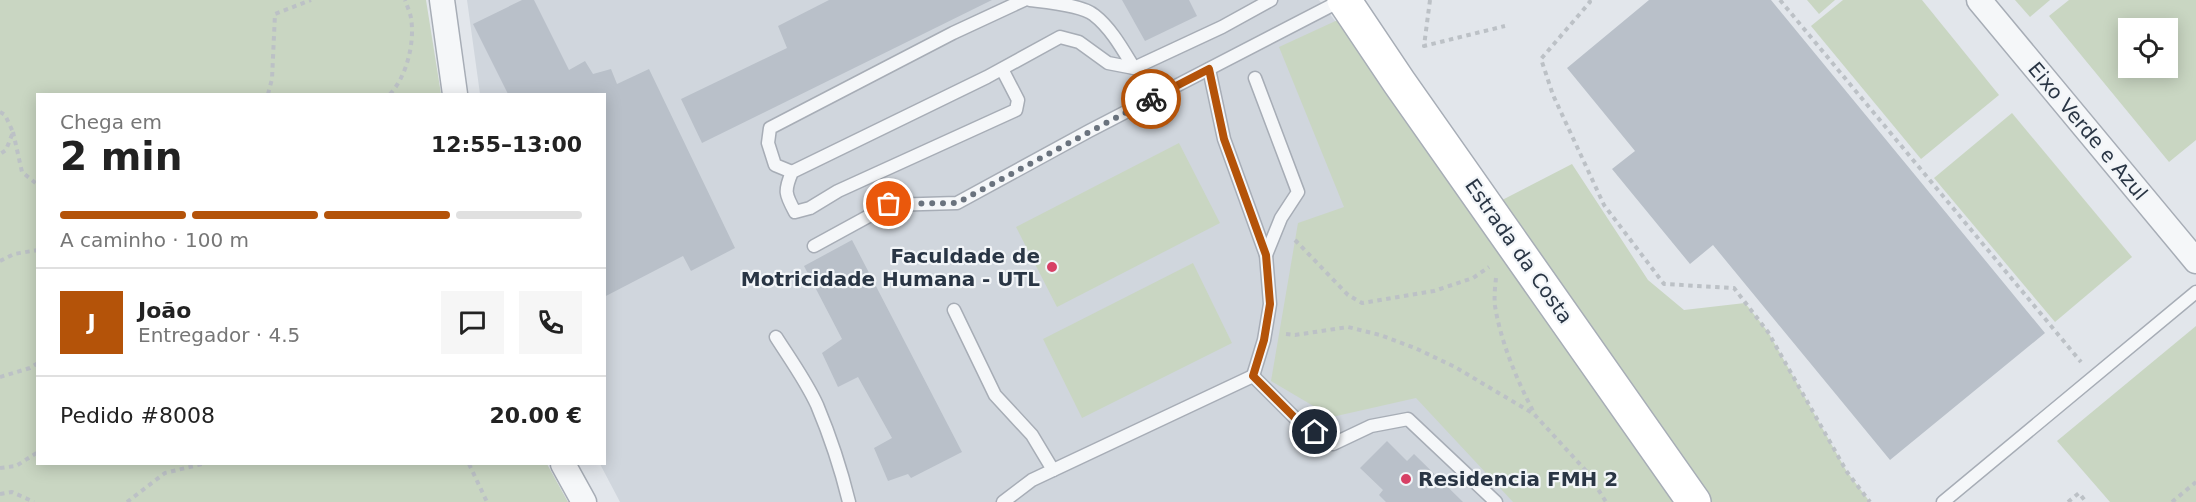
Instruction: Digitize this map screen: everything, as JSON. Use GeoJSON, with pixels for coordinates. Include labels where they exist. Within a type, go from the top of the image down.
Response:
{"type":"FeatureCollection","features":[{"type":"Feature","properties":{"kind":"street"},"geometry":{"type":"LineString","coordinates":[[442,0],[456,93]]}},
{"type":"Feature","properties":{"kind":"street","name":"Estrada da Costa"},"geometry":{"type":"LineString","coordinates":[[1343,0],[1399,82],[1512,262],[1694,502]]}},
{"type":"Feature","properties":{"kind":"street","name":"Eixo Verde e Azul"},"geometry":{"type":"LineString","coordinates":[[1980,0],[2196,261]]}},
{"type":"Feature","properties":{"kind":"street"},"geometry":{"type":"LineString","coordinates":[[564,465],[584,502]]}},
{"type":"Feature","properties":{"kind":"lane"},"geometry":{"type":"LineString","coordinates":[[792,172],[775,165],[768,143],[770,128],[953,33],[1024,0]]}},
{"type":"Feature","properties":{"kind":"lane"},"geometry":{"type":"LineString","coordinates":[[1030,0],[1062,4],[1093,13],[1114,37],[1134,68]]}},
{"type":"Feature","properties":{"kind":"lane"},"geometry":{"type":"LineString","coordinates":[[1002,69],[1018,100],[1016,110],[838,191],[810,208],[795,212],[787,198],[786,186],[792,172],[1002,69],[1060,37],[1079,42],[1108,63],[1134,68],[1222,27],[1271,0]]}},
{"type":"Feature","properties":{"kind":"lane"},"geometry":{"type":"LineString","coordinates":[[814,246],[889,204],[957,203],[1343,0]]}},
{"type":"Feature","properties":{"kind":"lane"},"geometry":{"type":"LineString","coordinates":[[1209,69],[1224,139],[1266,255],[1270,304],[1253,376]]}},
{"type":"Feature","properties":{"kind":"lane"},"geometry":{"type":"LineString","coordinates":[[1255,78],[1299,192],[1278,226],[1266,255]]}},
{"type":"Feature","properties":{"kind":"lane"},"geometry":{"type":"LineString","coordinates":[[1943,502],[2196,292]]}},
{"type":"Feature","properties":{"kind":"lane"},"geometry":{"type":"LineString","coordinates":[[954,310],[995,395],[1032,435],[1053,470]]}},
{"type":"Feature","properties":{"kind":"lane"},"geometry":{"type":"LineString","coordinates":[[776,338],[801,374],[816,405],[842,473],[849,502]]}},
{"type":"Feature","properties":{"kind":"lane"},"geometry":{"type":"LineString","coordinates":[[1003,502],[1032,480],[1253,376]]}},
{"type":"Feature","properties":{"kind":"lane"},"geometry":{"type":"LineString","coordinates":[[1253,376],[1297,420],[1333,444],[1371,426],[1408,419],[1496,502]]}},
{"type":"Feature","properties":{"kind":"path"},"geometry":{"type":"LineString","coordinates":[[268,93],[272,79],[275,14],[311,0]]}},
{"type":"Feature","properties":{"kind":"path"},"geometry":{"type":"LineString","coordinates":[[391,93],[396,88],[411,50],[411,17],[405,0]]}},
{"type":"Feature","properties":{"kind":"path"},"geometry":{"type":"LineString","coordinates":[[1430,0],[1424,46],[1505,26]]}},
{"type":"Feature","properties":{"kind":"path"},"geometry":{"type":"LineString","coordinates":[[1590,0],[1541,59],[1552,95],[1604,205],[1664,284],[1734,288],[1768,332],[1847,472],[1870,502]]}},
{"type":"Feature","properties":{"kind":"path"},"geometry":{"type":"LineString","coordinates":[[1780,0],[2093,377]]}},
{"type":"Feature","properties":{"kind":"path"},"geometry":{"type":"LineString","coordinates":[[0,112],[5,115],[13,132],[22,172],[36,183]]}},
{"type":"Feature","properties":{"kind":"path"},"geometry":{"type":"LineString","coordinates":[[0,154],[6,150],[13,132]]}},
{"type":"Feature","properties":{"kind":"path"},"geometry":{"type":"LineString","coordinates":[[1278,226],[1301,244],[1322,270],[1348,295],[1362,303],[1434,291],[1512,262]]}},
{"type":"Feature","properties":{"kind":"path"},"geometry":{"type":"LineString","coordinates":[[0,261],[14,254],[36,250]]}},
{"type":"Feature","properties":{"kind":"path"},"geometry":{"type":"LineString","coordinates":[[1512,262],[1495,304],[1503,339],[1520,387],[1534,414],[1588,473],[1606,502]]}},
{"type":"Feature","properties":{"kind":"path"},"geometry":{"type":"LineString","coordinates":[[1265,330],[1295,335],[1348,327],[1380,335],[1455,367],[1534,414]]}},
{"type":"Feature","properties":{"kind":"path"},"geometry":{"type":"LineString","coordinates":[[0,377],[36,364]]}},
{"type":"Feature","properties":{"kind":"path"},"geometry":{"type":"LineString","coordinates":[[0,468],[16,466],[36,453]]}},
{"type":"Feature","properties":{"kind":"path"},"geometry":{"type":"LineString","coordinates":[[127,502],[165,472],[197,465]]}},
{"type":"Feature","properties":{"kind":"path"},"geometry":{"type":"LineString","coordinates":[[469,465],[487,502]]}},
{"type":"Feature","properties":{"kind":"path"},"geometry":{"type":"LineString","coordinates":[[2172,502],[2196,482]]}},
{"type":"Feature","properties":{"kind":"path"},"geometry":{"type":"LineString","coordinates":[[0,494],[12,492],[34,502]]}},
{"type":"Feature","properties":{"kind":"path"},"geometry":{"type":"LineString","coordinates":[[2068,502],[2079,493],[2086,502]]}},
{"type":"Feature","properties":{"kind":"shaded area","name":"Faculdade de Motricidade Humana - UTL"},"geometry":{"type":"Polygon","coordinates":[[[467,0],[1319,0],[1336,22],[1552,502],[620,502],[601,465],[606,465],[606,93],[480,93],[467,0]]]}},
{"type":"Feature","properties":{"kind":"green space"},"geometry":{"type":"Polygon","coordinates":[[[0,0],[426,0],[441,93],[36,93],[36,465],[548,465],[568,502],[0,502],[0,0]]]}},
{"type":"Feature","properties":{"kind":"green space"},"geometry":{"type":"Polygon","coordinates":[[[1807,0],[1835,0],[1819,14],[1807,0]]]}},
{"type":"Feature","properties":{"kind":"green space"},"geometry":{"type":"Polygon","coordinates":[[[1843,0],[1922,0],[1999,95],[1921,159],[1811,26],[1843,0]]]}},
{"type":"Feature","properties":{"kind":"green space"},"geometry":{"type":"Polygon","coordinates":[[[2015,0],[2050,0],[2030,17],[2015,0]]]}},
{"type":"Feature","properties":{"kind":"green space"},"geometry":{"type":"Polygon","coordinates":[[[2069,0],[2196,0],[2196,140],[2169,162],[2049,16],[2069,0]]]}},
{"type":"Feature","properties":{"kind":"green space"},"geometry":{"type":"Polygon","coordinates":[[[1342,18],[1473,215],[1572,164],[1648,280],[1684,310],[1745,303],[1768,332],[1847,472],[1870,502],[1513,502],[1416,398],[1332,417],[1271,381],[1298,223],[1344,207],[1279,47],[1342,18]]]}},
{"type":"Feature","properties":{"kind":"green space"},"geometry":{"type":"Polygon","coordinates":[[[2012,113],[2132,257],[2055,322],[1934,178],[2012,113]]]}},
{"type":"Feature","properties":{"kind":"green space"},"geometry":{"type":"Polygon","coordinates":[[[1179,143],[1220,223],[1057,307],[1016,227],[1179,143]]]}},
{"type":"Feature","properties":{"kind":"green space"},"geometry":{"type":"Polygon","coordinates":[[[1193,263],[1232,343],[1082,418],[1043,339],[1193,263]]]}},
{"type":"Feature","properties":{"kind":"green space"},"geometry":{"type":"Polygon","coordinates":[[[2196,326],[2196,502],[2110,502],[2057,441],[2196,326]]]}},
{"type":"Feature","properties":{"kind":"building"},"geometry":{"type":"Polygon","coordinates":[[[522,0],[534,0],[569,70],[585,61],[593,74],[611,69],[617,84],[649,69],[735,248],[691,271],[683,256],[606,296],[606,93],[508,93],[473,24],[522,0]]]}},
{"type":"Feature","properties":{"kind":"building"},"geometry":{"type":"Polygon","coordinates":[[[829,0],[992,0],[702,143],[681,99],[787,48],[778,26],[829,0]]]}},
{"type":"Feature","properties":{"kind":"building"},"geometry":{"type":"Polygon","coordinates":[[[1122,0],[1189,0],[1197,16],[1145,41],[1122,0]]]}},
{"type":"Feature","properties":{"kind":"building"},"geometry":{"type":"Polygon","coordinates":[[[1649,0],[1771,0],[2045,333],[1890,460],[1713,245],[1690,264],[1612,169],[1635,151],[1567,68],[1649,0]]]}},
{"type":"Feature","properties":{"kind":"building"},"geometry":{"type":"Polygon","coordinates":[[[852,240],[962,452],[911,478],[908,474],[888,481],[874,448],[892,438],[858,377],[838,387],[822,353],[842,339],[804,266],[852,240]]]}},
{"type":"Feature","properties":{"kind":"building","name":"Residencia FMH 2"},"geometry":{"type":"Polygon","coordinates":[[[1387,441],[1407,461],[1414,454],[1463,502],[1386,502],[1379,495],[1383,490],[1360,468],[1387,441]]]}},
{"type":"Feature","properties":{"kind":"way so far"},"geometry":{"type":"LineString","coordinates":[[889,204],[957,203],[1151,99]]}},
{"type":"Feature","properties":{"kind":"place","name":"Faculdade de Motricidade Humana - UTL"},"geometry":{"type":"Point","coordinates":[1052,267]}},
{"type":"Feature","properties":{"kind":"place","name":"Residencia FMH 2"},"geometry":{"type":"Point","coordinates":[1406,479]}},
{"type":"Feature","properties":{"kind":"route"},"geometry":{"type":"LineString","coordinates":[[1151,99],[1209,69],[1224,139],[1246,206],[1266,255],[1270,304],[1264,340],[1253,376],[1297,420],[1315,432]]}}]}
